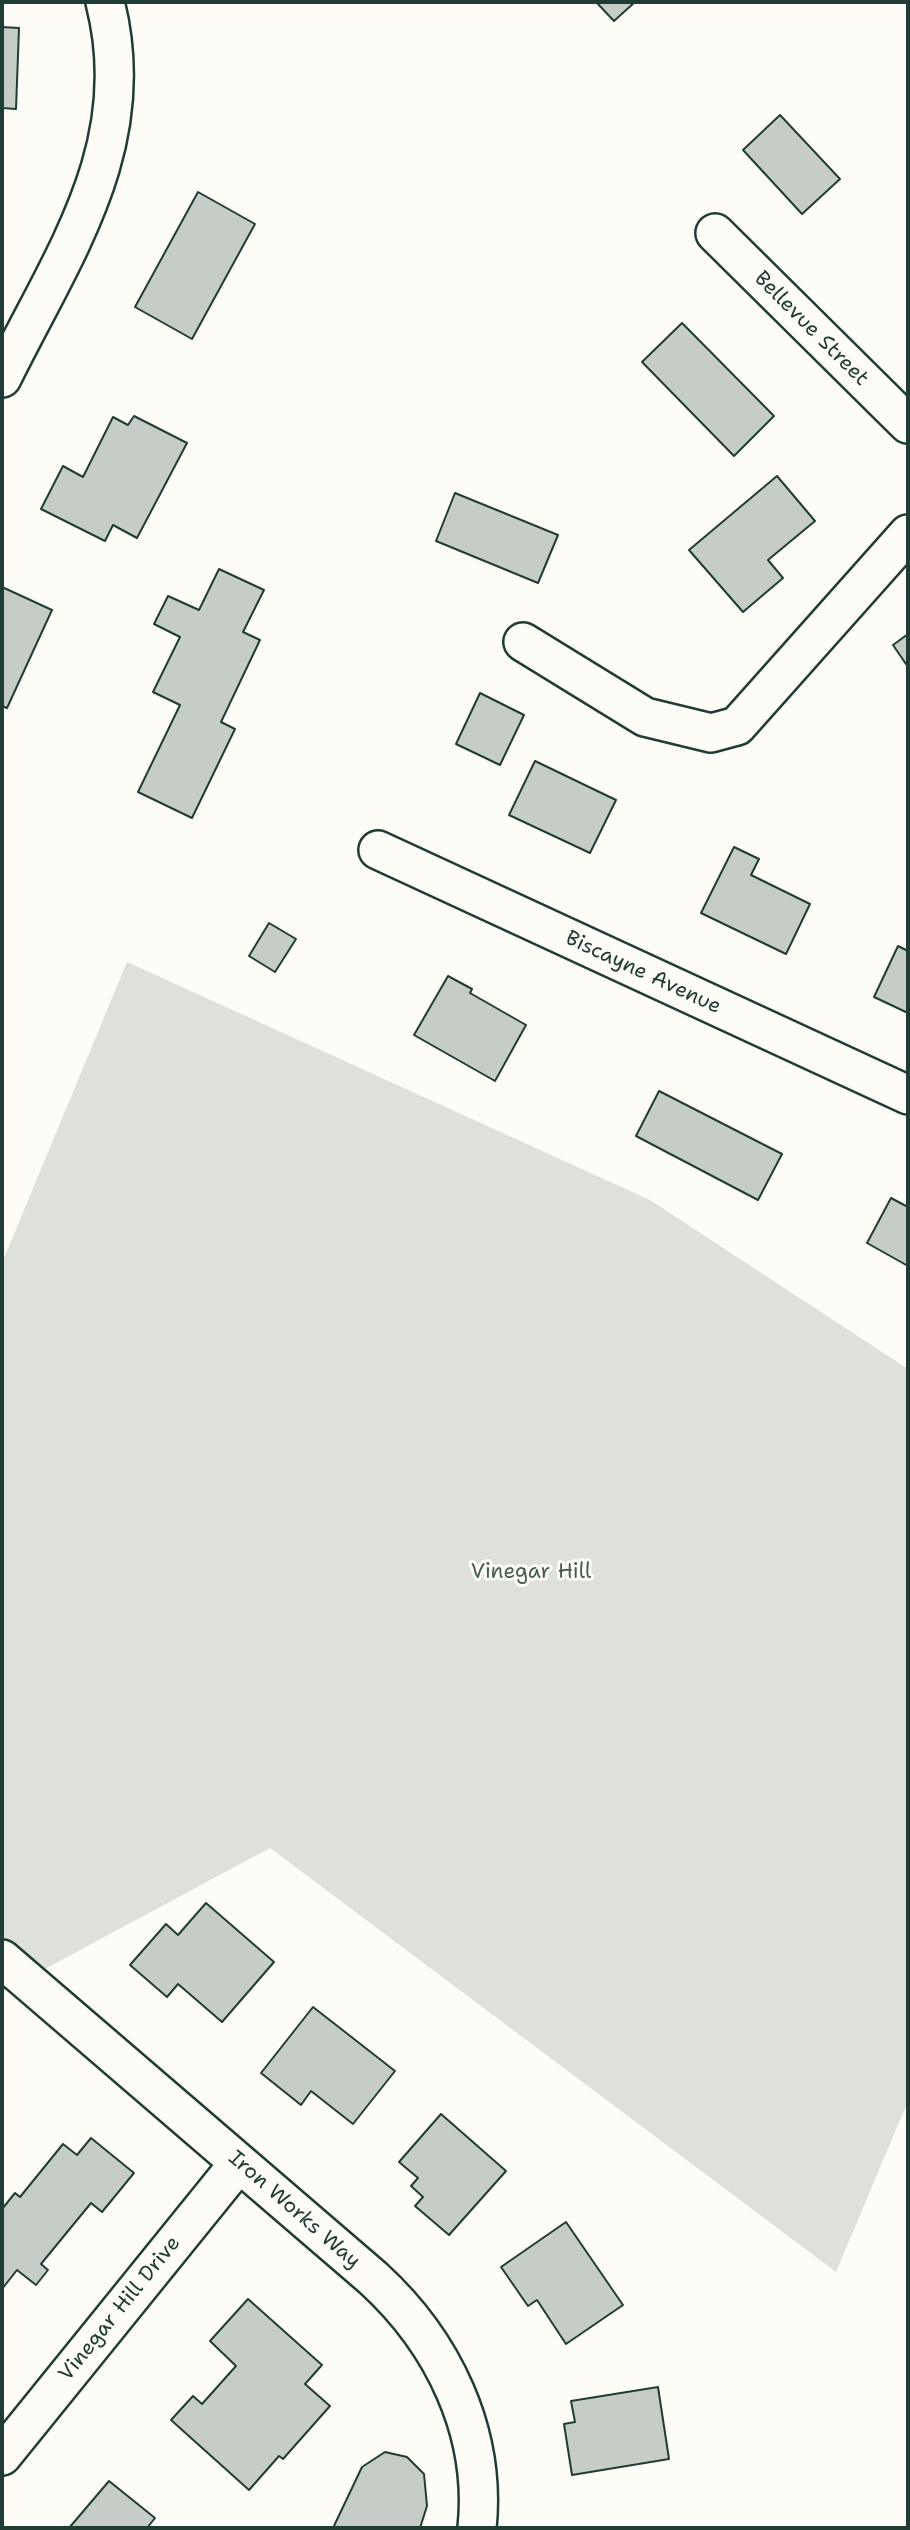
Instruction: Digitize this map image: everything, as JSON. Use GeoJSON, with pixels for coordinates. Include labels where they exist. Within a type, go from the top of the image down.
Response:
{"type":"FeatureCollection","features":[{"type":"Feature","properties":{"kind":"street"},"geometry":{"type":"LineString","coordinates":[[2,378],[85,211],[105,159],[115,106],[116,78],[115,51],[105,2]]}},
{"type":"Feature","properties":{"kind":"street","name":"Bellevue Street"},"geometry":{"type":"LineString","coordinates":[[715,233],[908,424]]}},
{"type":"Feature","properties":{"kind":"street"},"geometry":{"type":"LineString","coordinates":[[523,642],[645,717],[711,733],[737,726],[908,534]]}},
{"type":"Feature","properties":{"kind":"street","name":"Biscayne Avenue"},"geometry":{"type":"LineString","coordinates":[[377,850],[908,1095]]}},
{"type":"Feature","properties":{"kind":"street","name":"Iron Works Way"},"geometry":{"type":"LineString","coordinates":[[2,1959],[396,2298],[433,2347],[457,2393],[470,2432],[479,2493],[477,2528]]}},
{"type":"Feature","properties":{"kind":"street","name":"Vinegar Hill Drive"},"geometry":{"type":"LineString","coordinates":[[2,2455],[239,2163]]}},
{"type":"Feature","properties":{"kind":"green space","name":"Vinegar Hill"},"geometry":{"type":"Polygon","coordinates":[[[127,962],[650,1200],[908,1369],[908,2101],[836,2272],[270,1848],[2,1992],[2,1263],[127,962]]]}},
{"type":"Feature","properties":{"kind":"building"},"geometry":{"type":"Polygon","coordinates":[[[596,2],[635,2],[614,21],[596,2]]]}},
{"type":"Feature","properties":{"kind":"building"},"geometry":{"type":"Polygon","coordinates":[[[2,27],[19,28],[16,109],[2,108],[2,27]]]}},
{"type":"Feature","properties":{"kind":"building"},"geometry":{"type":"Polygon","coordinates":[[[780,115],[840,179],[802,214],[743,150],[780,115]]]}},
{"type":"Feature","properties":{"kind":"building"},"geometry":{"type":"Polygon","coordinates":[[[198,192],[255,224],[192,339],[135,307],[198,192]]]}},
{"type":"Feature","properties":{"kind":"building"},"geometry":{"type":"Polygon","coordinates":[[[682,323],[774,416],[734,456],[642,362],[682,323]]]}},
{"type":"Feature","properties":{"kind":"building"},"geometry":{"type":"Polygon","coordinates":[[[134,416],[187,443],[137,538],[113,525],[105,541],[41,509],[63,466],[83,477],[113,417],[128,425],[134,416]]]}},
{"type":"Feature","properties":{"kind":"building"},"geometry":{"type":"Polygon","coordinates":[[[777,476],[815,521],[768,560],[783,578],[743,612],[689,550],[777,476]]]}},
{"type":"Feature","properties":{"kind":"building"},"geometry":{"type":"Polygon","coordinates":[[[455,493],[558,535],[538,583],[436,541],[455,493]]]}},
{"type":"Feature","properties":{"kind":"building"},"geometry":{"type":"Polygon","coordinates":[[[219,569],[264,590],[243,632],[260,640],[221,722],[235,729],[192,818],[138,792],[180,705],[153,692],[180,637],[154,624],[168,596],[199,610],[219,569]]]}},
{"type":"Feature","properties":{"kind":"building"},"geometry":{"type":"Polygon","coordinates":[[[2,587],[52,610],[7,708],[2,706],[2,587]]]}},
{"type":"Feature","properties":{"kind":"building"},"geometry":{"type":"Polygon","coordinates":[[[908,634],[908,667],[893,645],[908,634]]]}},
{"type":"Feature","properties":{"kind":"building"},"geometry":{"type":"Polygon","coordinates":[[[480,693],[524,715],[500,765],[456,744],[480,693]]]}},
{"type":"Feature","properties":{"kind":"building"},"geometry":{"type":"Polygon","coordinates":[[[535,761],[616,800],[590,853],[509,815],[535,761]]]}},
{"type":"Feature","properties":{"kind":"building"},"geometry":{"type":"Polygon","coordinates":[[[734,847],[759,859],[751,875],[810,904],[786,954],[701,913],[734,847]]]}},
{"type":"Feature","properties":{"kind":"building"},"geometry":{"type":"Polygon","coordinates":[[[269,923],[296,939],[275,972],[249,956],[269,923]]]}},
{"type":"Feature","properties":{"kind":"building"},"geometry":{"type":"Polygon","coordinates":[[[898,946],[908,951],[908,1013],[874,997],[898,946]]]}},
{"type":"Feature","properties":{"kind":"building"},"geometry":{"type":"Polygon","coordinates":[[[448,976],[472,989],[470,993],[526,1025],[495,1081],[414,1035],[448,976]]]}},
{"type":"Feature","properties":{"kind":"building"},"geometry":{"type":"Polygon","coordinates":[[[659,1091],[782,1154],[758,1200],[636,1136],[659,1091]]]}},
{"type":"Feature","properties":{"kind":"building"},"geometry":{"type":"Polygon","coordinates":[[[891,1198],[908,1207],[908,1266],[867,1243],[891,1198]]]}},
{"type":"Feature","properties":{"kind":"building"},"geometry":{"type":"Polygon","coordinates":[[[206,1903],[274,1962],[222,2022],[178,1984],[167,1997],[130,1965],[166,1924],[178,1935],[206,1903]]]}},
{"type":"Feature","properties":{"kind":"building"},"geometry":{"type":"Polygon","coordinates":[[[313,2007],[395,2071],[353,2124],[311,2091],[301,2105],[261,2073],[313,2007]]]}},
{"type":"Feature","properties":{"kind":"building"},"geometry":{"type":"Polygon","coordinates":[[[441,2114],[506,2171],[449,2235],[415,2206],[423,2197],[411,2186],[418,2178],[399,2162],[441,2114]]]}},
{"type":"Feature","properties":{"kind":"building"},"geometry":{"type":"Polygon","coordinates":[[[91,2138],[134,2173],[102,2212],[91,2203],[41,2264],[48,2270],[36,2285],[17,2270],[2,2289],[2,2209],[15,2193],[20,2197],[63,2144],[77,2155],[91,2138]]]}},
{"type":"Feature","properties":{"kind":"building"},"geometry":{"type":"Polygon","coordinates":[[[566,2222],[623,2305],[566,2344],[537,2300],[528,2306],[501,2267],[566,2222]]]}},
{"type":"Feature","properties":{"kind":"building"},"geometry":{"type":"Polygon","coordinates":[[[248,2299],[322,2365],[305,2384],[330,2406],[283,2459],[279,2456],[249,2490],[171,2420],[193,2396],[202,2404],[236,2366],[210,2341],[248,2299]]]}},
{"type":"Feature","properties":{"kind":"building"},"geometry":{"type":"Polygon","coordinates":[[[658,2387],[669,2459],[572,2475],[564,2424],[575,2422],[571,2401],[658,2387]]]}},
{"type":"Feature","properties":{"kind":"building"},"geometry":{"type":"Polygon","coordinates":[[[385,2452],[407,2457],[424,2474],[427,2506],[420,2528],[333,2528],[362,2467],[385,2452]]]}},
{"type":"Feature","properties":{"kind":"building"},"geometry":{"type":"Polygon","coordinates":[[[109,2481],[155,2518],[147,2528],[69,2528],[109,2481]]]}}]}
